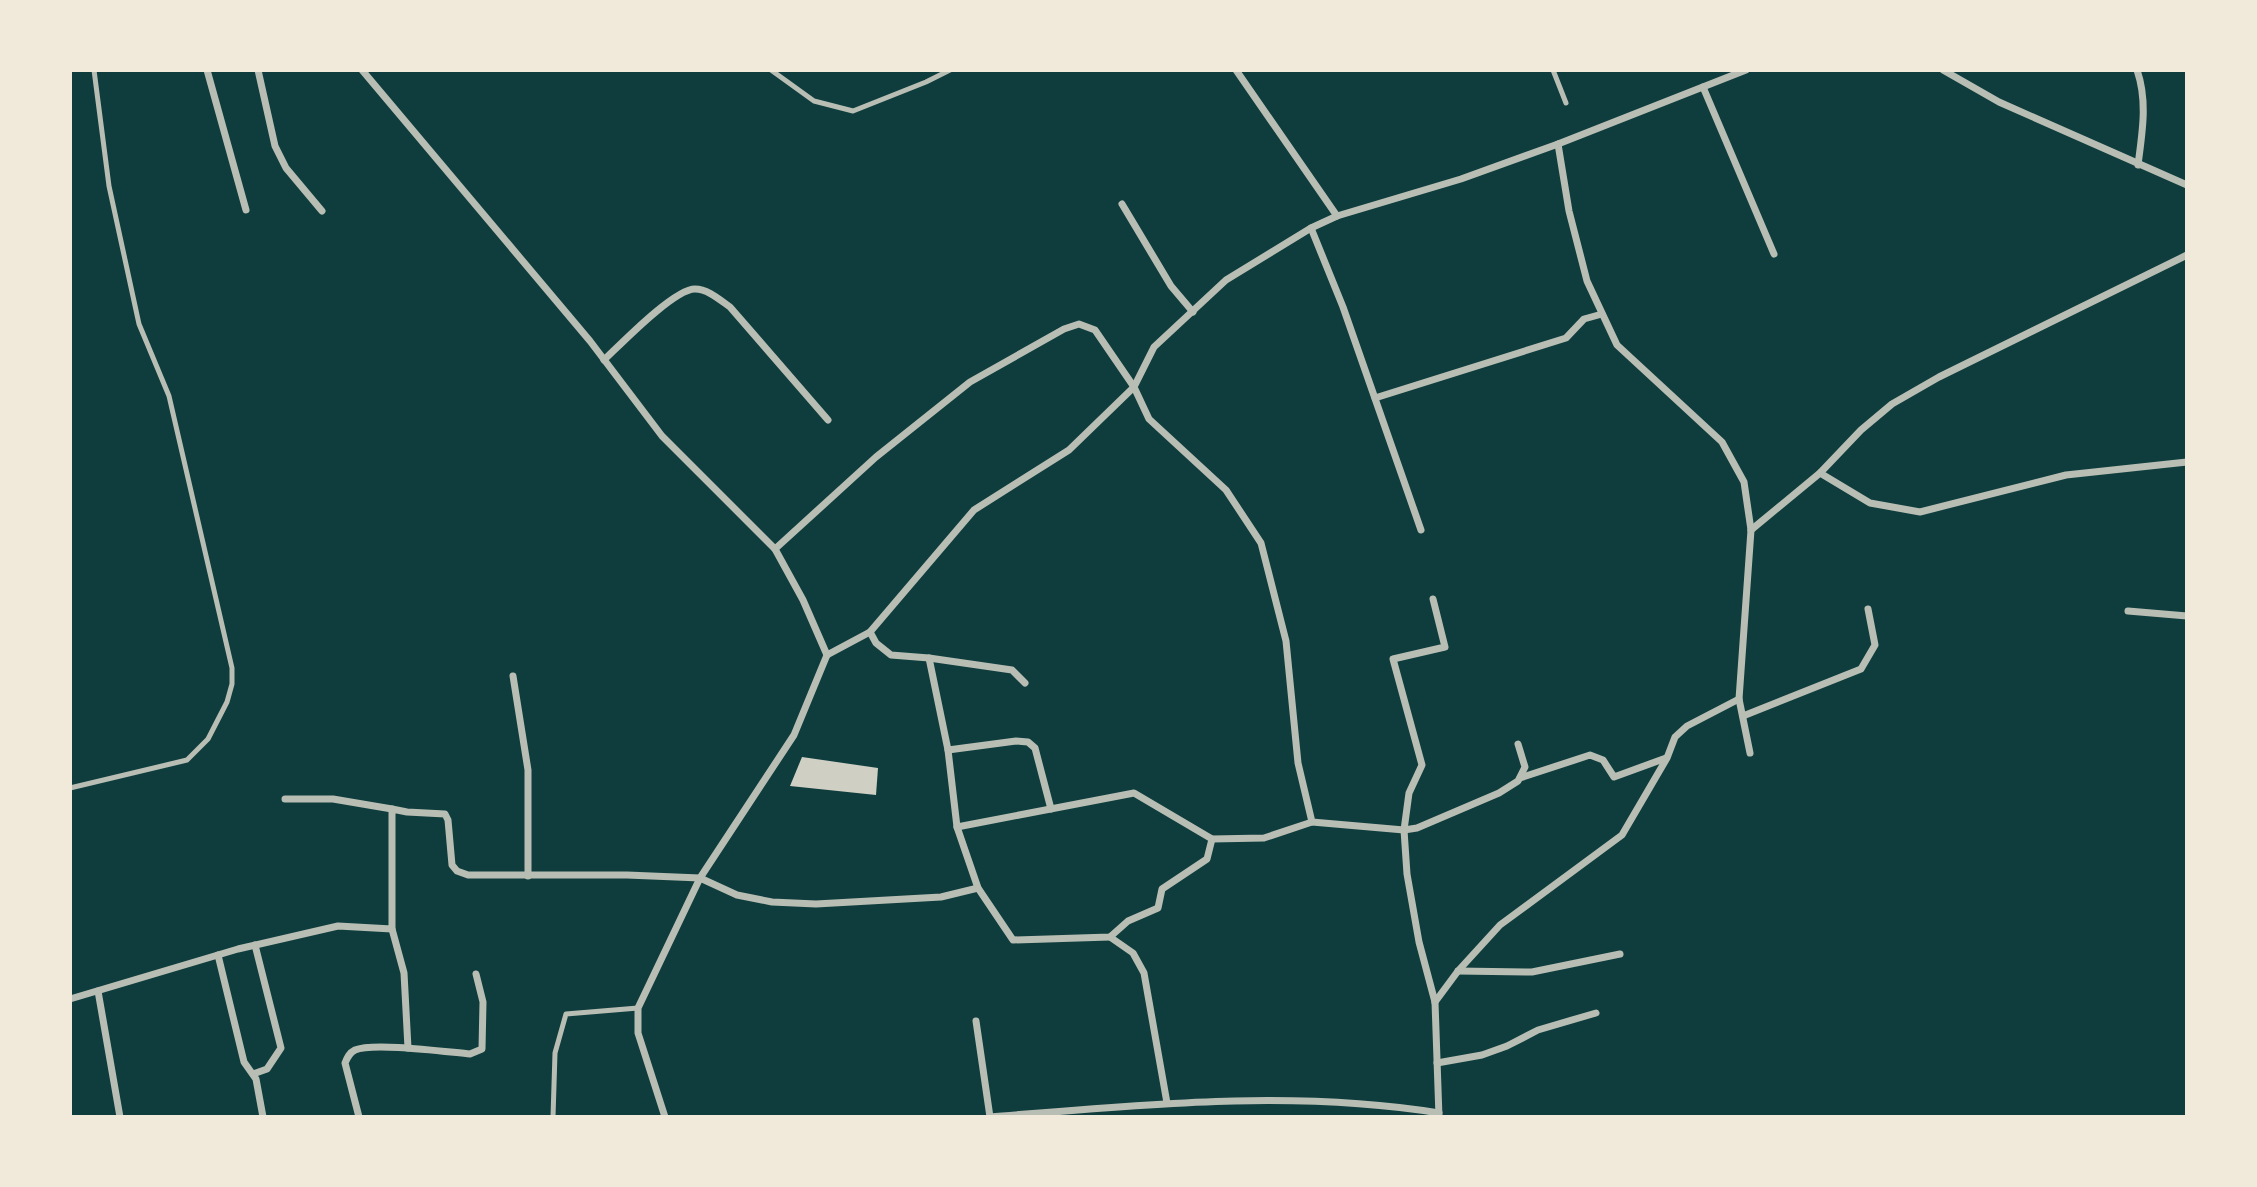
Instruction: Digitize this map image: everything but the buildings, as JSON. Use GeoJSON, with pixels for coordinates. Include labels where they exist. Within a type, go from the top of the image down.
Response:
{"type":"FeatureCollection","features":[{"type":"Feature","properties":{"kind":"street"},"geometry":{"type":"LineString","coordinates":[[207,70],[246,210]]}},
{"type":"Feature","properties":{"kind":"street"},"geometry":{"type":"LineString","coordinates":[[258,70],[275,146],[286,168],[322,211]]}},
{"type":"Feature","properties":{"kind":"street"},"geometry":{"type":"LineString","coordinates":[[362,70],[604,360],[662,436],[775,549],[803,600],[827,655]]}},
{"type":"Feature","properties":{"kind":"street"},"geometry":{"type":"LineString","coordinates":[[1236,70],[1337,216]]}},
{"type":"Feature","properties":{"kind":"street"},"geometry":{"type":"LineString","coordinates":[[665,1117],[638,1033],[638,1008],[700,878],[794,735],[827,655],[870,632],[974,510],[1069,450],[1135,387],[1154,347],[1226,280],[1311,228],[1337,216],[1461,178],[1558,144],[1746,70]]}},
{"type":"Feature","properties":{"kind":"street"},"geometry":{"type":"LineString","coordinates":[[1943,70],[1999,102],[2187,185]]}},
{"type":"Feature","properties":{"kind":"street"},"geometry":{"type":"LineString","coordinates":[[2137,70],[2143,87],[2144,109],[2138,165]]}},
{"type":"Feature","properties":{"kind":"street"},"geometry":{"type":"LineString","coordinates":[[1703,87],[1774,254]]}},
{"type":"Feature","properties":{"kind":"street"},"geometry":{"type":"LineString","coordinates":[[1558,144],[1569,211],[1584,270],[1617,345],[1722,442],[1744,482],[1751,530],[1739,699],[1750,753]]}},
{"type":"Feature","properties":{"kind":"street"},"geometry":{"type":"LineString","coordinates":[[1122,204],[1171,286],[1193,312]]}},
{"type":"Feature","properties":{"kind":"street"},"geometry":{"type":"LineString","coordinates":[[1311,228],[1421,530]]}},
{"type":"Feature","properties":{"kind":"street"},"geometry":{"type":"LineString","coordinates":[[1751,530],[1820,473],[1861,430],[1892,404],[1939,377],[2187,255]]}},
{"type":"Feature","properties":{"kind":"street"},"geometry":{"type":"LineString","coordinates":[[604,360],[673,298],[695,289],[711,294],[730,307],[828,420]]}},
{"type":"Feature","properties":{"kind":"street"},"geometry":{"type":"LineString","coordinates":[[1375,398],[1566,338],[1584,319],[1602,314]]}},
{"type":"Feature","properties":{"kind":"street"},"geometry":{"type":"LineString","coordinates":[[775,549],[876,457],[970,382],[1063,329],[1079,324],[1095,330],[1135,387],[1149,419],[1226,490],[1261,543],[1286,641],[1298,763],[1312,822]]}},
{"type":"Feature","properties":{"kind":"street"},"geometry":{"type":"LineString","coordinates":[[1820,473],[1870,503],[1920,512],[2066,475],[2187,462]]}},
{"type":"Feature","properties":{"kind":"street"},"geometry":{"type":"LineString","coordinates":[[976,1021],[990,1117],[1167,1102],[1286,1101],[1369,1103],[1439,1115],[1435,1002],[1419,942],[1407,874],[1404,830],[1409,793],[1422,765],[1393,659],[1445,647],[1433,599]]}},
{"type":"Feature","properties":{"kind":"street"},"geometry":{"type":"LineString","coordinates":[[1743,716],[1861,668],[1875,645],[1868,608]]}},
{"type":"Feature","properties":{"kind":"street"},"geometry":{"type":"LineString","coordinates":[[2128,611],[2187,616]]}},
{"type":"Feature","properties":{"kind":"street"},"geometry":{"type":"LineString","coordinates":[[870,632],[876,643],[891,655],[929,657],[1012,670],[1026,683]]}},
{"type":"Feature","properties":{"kind":"street"},"geometry":{"type":"LineString","coordinates":[[929,657],[948,750],[957,827],[978,888],[1013,940],[1110,937],[1133,953],[1144,973],[1167,1102]]}},
{"type":"Feature","properties":{"kind":"street"},"geometry":{"type":"LineString","coordinates":[[513,676],[528,770],[528,876]]}},
{"type":"Feature","properties":{"kind":"street"},"geometry":{"type":"LineString","coordinates":[[1435,1002],[1458,971],[1500,925],[1622,835],[1667,758],[1675,737],[1687,726],[1739,699]]}},
{"type":"Feature","properties":{"kind":"street"},"geometry":{"type":"LineString","coordinates":[[948,750],[1016,741],[1028,742],[1035,748],[1051,809]]}},
{"type":"Feature","properties":{"kind":"street"},"geometry":{"type":"LineString","coordinates":[[1518,744],[1525,767],[1520,778]]}},
{"type":"Feature","properties":{"kind":"street"},"geometry":{"type":"LineString","coordinates":[[957,827],[1135,793],[1212,839],[1264,838],[1312,822],[1404,830],[1417,828],[1499,793],[1520,778],[1590,755],[1603,760],[1614,777],[1667,758]]}},
{"type":"Feature","properties":{"kind":"street"},"geometry":{"type":"LineString","coordinates":[[285,799],[333,799],[407,812],[445,814],[448,820],[452,865],[457,871],[468,875],[700,878],[737,895],[794,903],[941,897],[978,888]]}},
{"type":"Feature","properties":{"kind":"street"},"geometry":{"type":"LineString","coordinates":[[392,809],[392,929],[404,973],[408,1048]]}},
{"type":"Feature","properties":{"kind":"street"},"geometry":{"type":"LineString","coordinates":[[1110,937],[1128,921],[1158,908],[1163,889],[1207,859],[1212,839]]}},
{"type":"Feature","properties":{"kind":"street"},"geometry":{"type":"LineString","coordinates":[[70,999],[218,955],[338,926],[392,929]]}},
{"type":"Feature","properties":{"kind":"street"},"geometry":{"type":"LineString","coordinates":[[253,1074],[267,1069],[281,1048],[255,945]]}},
{"type":"Feature","properties":{"kind":"street"},"geometry":{"type":"LineString","coordinates":[[1458,971],[1532,972],[1620,954]]}},
{"type":"Feature","properties":{"kind":"street"},"geometry":{"type":"LineString","coordinates":[[218,955],[244,1062],[253,1074],[263,1117]]}},
{"type":"Feature","properties":{"kind":"street"},"geometry":{"type":"LineString","coordinates":[[359,1117],[345,1063],[355,1049],[408,1048],[470,1054],[482,1049],[483,1002],[476,974]]}},
{"type":"Feature","properties":{"kind":"street"},"geometry":{"type":"LineString","coordinates":[[98,991],[120,1117]]}},
{"type":"Feature","properties":{"kind":"street"},"geometry":{"type":"LineString","coordinates":[[1437,1063],[1482,1055],[1538,1030],[1597,1013]]}},
{"type":"Feature","properties":{"kind":"lane"},"geometry":{"type":"LineString","coordinates":[[70,788],[187,760],[208,739],[227,702],[232,684],[232,668],[169,396],[139,324],[109,186],[94,70]]}},
{"type":"Feature","properties":{"kind":"lane"},"geometry":{"type":"LineString","coordinates":[[771,70],[814,101],[853,111],[950,70]]}},
{"type":"Feature","properties":{"kind":"lane"},"geometry":{"type":"LineString","coordinates":[[1553,70],[1566,103]]}},
{"type":"Feature","properties":{"kind":"lane"},"geometry":{"type":"LineString","coordinates":[[553,1117],[555,1053],[566,1014],[638,1008]]}}]}
